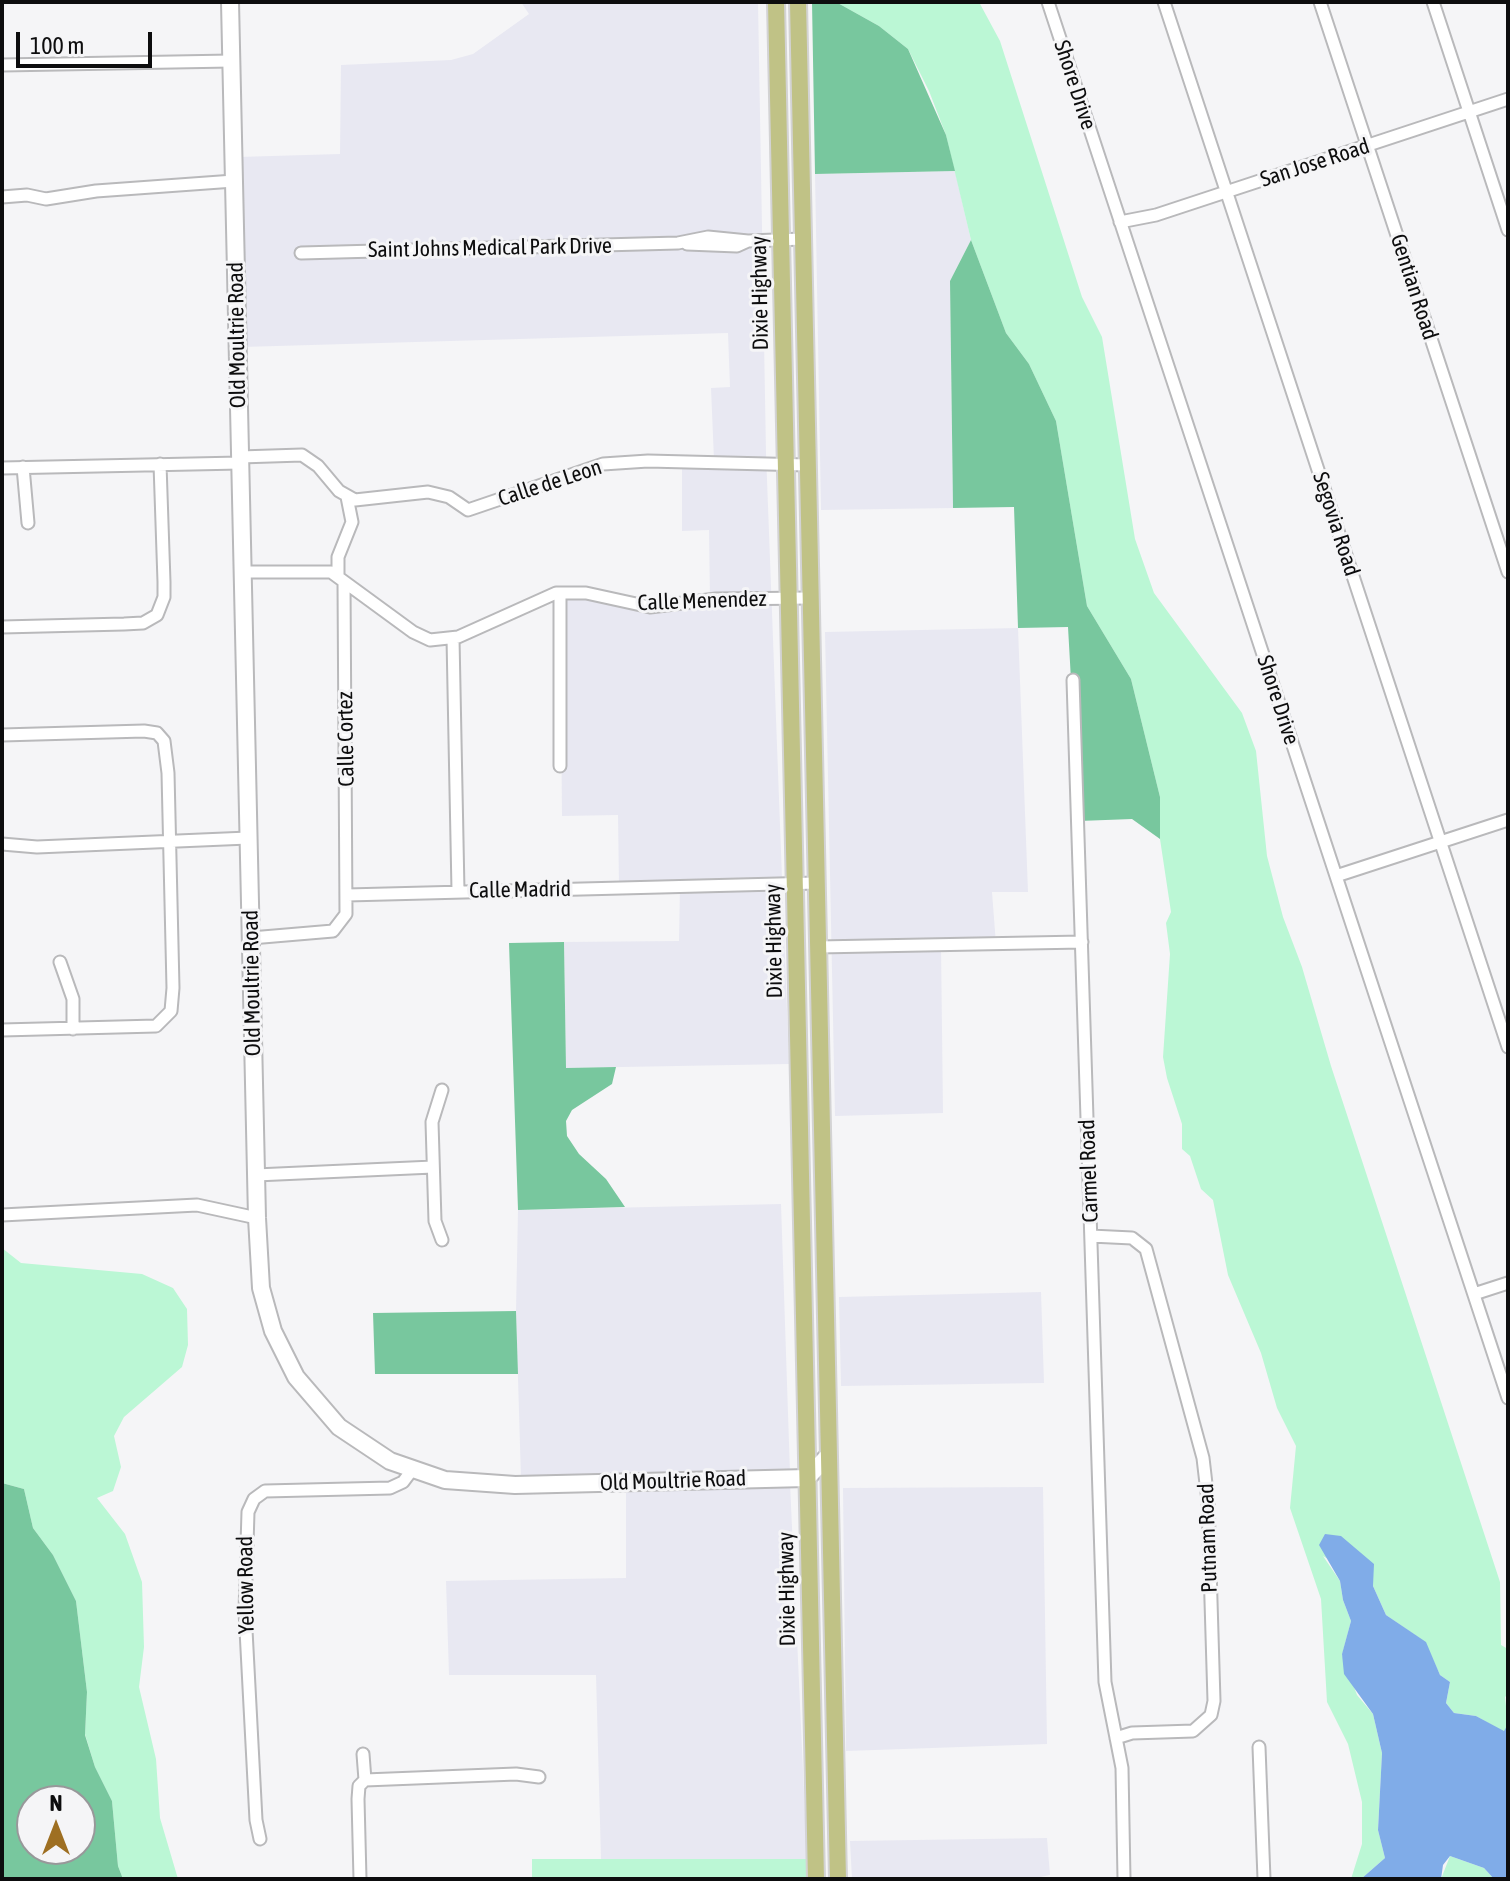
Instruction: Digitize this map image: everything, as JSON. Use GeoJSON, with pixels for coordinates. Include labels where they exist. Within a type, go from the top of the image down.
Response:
{"type":"FeatureCollection","features":[{"type":"Feature","properties":{"kind":"main road","name":"Old Moultrie Road"},"geometry":{"type":"LineString","coordinates":[[230,2],[257,1218],[261,1288],[267,1313],[296,1377],[323,1412],[355,1440],[412,1470],[445,1480],[491,1485],[807,1478]]}},
{"type":"Feature","properties":{"kind":"main road","name":"Dixie Highway"},"geometry":{"type":"LineString","coordinates":[[776,2],[816,1879]]}},
{"type":"Feature","properties":{"kind":"main road"},"geometry":{"type":"LineString","coordinates":[[798,2],[838,1879]]}},
{"type":"Feature","properties":{"kind":"main road"},"geometry":{"type":"LineString","coordinates":[[777,61],[799,60]]}},
{"type":"Feature","properties":{"kind":"main road"},"geometry":{"type":"LineString","coordinates":[[807,1478],[828,1456]]}},
{"type":"Feature","properties":{"kind":"street","name":"Shore Drive"},"geometry":{"type":"LineString","coordinates":[[1048,2],[1508,1398]]}},
{"type":"Feature","properties":{"kind":"street","name":"Segovia Road"},"geometry":{"type":"LineString","coordinates":[[1164,2],[1508,1047]]}},
{"type":"Feature","properties":{"kind":"street","name":"Gentian Road"},"geometry":{"type":"LineString","coordinates":[[1320,2],[1508,572]]}},
{"type":"Feature","properties":{"kind":"street"},"geometry":{"type":"LineString","coordinates":[[1433,2],[1508,230]]}},
{"type":"Feature","properties":{"kind":"street"},"geometry":{"type":"LineString","coordinates":[[2,65],[231,61]]}},
{"type":"Feature","properties":{"kind":"street","name":"San Jose Road"},"geometry":{"type":"LineString","coordinates":[[1120,222],[1148,217],[1508,99]]}},
{"type":"Feature","properties":{"kind":"street"},"geometry":{"type":"LineString","coordinates":[[2,197],[46,199],[96,191],[234,181]]}},
{"type":"Feature","properties":{"kind":"street","name":"Saint Johns Medical Park Drive"},"geometry":{"type":"LineString","coordinates":[[301,253],[678,243],[708,237],[748,241],[803,239]]}},
{"type":"Feature","properties":{"kind":"street"},"geometry":{"type":"LineString","coordinates":[[2,468],[160,464],[302,455],[347,497],[352,522],[338,557],[341,580]]}},
{"type":"Feature","properties":{"kind":"street","name":"Calle de Leon"},"geometry":{"type":"LineString","coordinates":[[347,497],[361,501],[428,492],[449,497],[468,510],[603,464],[648,461],[807,465]]}},
{"type":"Feature","properties":{"kind":"street"},"geometry":{"type":"LineString","coordinates":[[2,627],[143,623],[157,615],[162,606],[164,582],[160,464]]}},
{"type":"Feature","properties":{"kind":"street"},"geometry":{"type":"LineString","coordinates":[[23,467],[28,523]]}},
{"type":"Feature","properties":{"kind":"street"},"geometry":{"type":"LineString","coordinates":[[243,572],[326,571],[426,639],[453,638],[458,891]]}},
{"type":"Feature","properties":{"kind":"street","name":"Calle Cortez"},"geometry":{"type":"LineString","coordinates":[[341,580],[347,895]]}},
{"type":"Feature","properties":{"kind":"street"},"geometry":{"type":"LineString","coordinates":[[560,593],[560,766]]}},
{"type":"Feature","properties":{"kind":"street","name":"Calle Menendez"},"geometry":{"type":"LineString","coordinates":[[453,638],[532,601],[560,593],[595,594],[650,607],[716,599],[810,598]]}},
{"type":"Feature","properties":{"kind":"street","name":"Carmel Road"},"geometry":{"type":"LineString","coordinates":[[1073,680],[1105,1663],[1109,1710],[1116,1738]]}},
{"type":"Feature","properties":{"kind":"street"},"geometry":{"type":"LineString","coordinates":[[2,735],[157,733],[167,754],[173,988],[171,1011],[161,1023],[149,1027],[2,1030]]}},
{"type":"Feature","properties":{"kind":"street"},"geometry":{"type":"LineString","coordinates":[[1336,876],[1508,820]]}},
{"type":"Feature","properties":{"kind":"street"},"geometry":{"type":"LineString","coordinates":[[2,844],[37,847],[248,838]]}},
{"type":"Feature","properties":{"kind":"street","name":"Calle Madrid"},"geometry":{"type":"LineString","coordinates":[[347,895],[817,883]]}},
{"type":"Feature","properties":{"kind":"street"},"geometry":{"type":"LineString","coordinates":[[251,938],[333,931],[346,914],[347,895]]}},
{"type":"Feature","properties":{"kind":"street"},"geometry":{"type":"LineString","coordinates":[[818,947],[1082,942]]}},
{"type":"Feature","properties":{"kind":"street"},"geometry":{"type":"LineString","coordinates":[[60,962],[73,999],[73,1029]]}},
{"type":"Feature","properties":{"kind":"street"},"geometry":{"type":"LineString","coordinates":[[442,1090],[432,1122],[435,1221],[442,1240]]}},
{"type":"Feature","properties":{"kind":"street"},"geometry":{"type":"LineString","coordinates":[[801,1177],[823,1160]]}},
{"type":"Feature","properties":{"kind":"street"},"geometry":{"type":"LineString","coordinates":[[256,1175],[433,1167]]}},
{"type":"Feature","properties":{"kind":"street"},"geometry":{"type":"LineString","coordinates":[[2,1215],[197,1205],[257,1218]]}},
{"type":"Feature","properties":{"kind":"street","name":"Putnam Road"},"geometry":{"type":"LineString","coordinates":[[1091,1236],[1132,1238],[1146,1249],[1203,1458],[1208,1501],[1214,1701],[1211,1715],[1193,1731],[1132,1733],[1116,1738]]}},
{"type":"Feature","properties":{"kind":"street"},"geometry":{"type":"LineString","coordinates":[[1474,1294],[1508,1283]]}},
{"type":"Feature","properties":{"kind":"street","name":"Yellow Road"},"geometry":{"type":"LineString","coordinates":[[260,1839],[256,1820],[245,1611],[248,1512],[265,1491],[390,1488],[403,1482],[412,1470]]}},
{"type":"Feature","properties":{"kind":"street"},"geometry":{"type":"LineString","coordinates":[[1116,1738],[1122,1768],[1124,1879]]}},
{"type":"Feature","properties":{"kind":"street"},"geometry":{"type":"LineString","coordinates":[[1259,1747],[1264,1879]]}},
{"type":"Feature","properties":{"kind":"street"},"geometry":{"type":"LineString","coordinates":[[813,1754],[835,1753]]}},
{"type":"Feature","properties":{"kind":"street"},"geometry":{"type":"LineString","coordinates":[[363,1754],[365,1780]]}},
{"type":"Feature","properties":{"kind":"street"},"geometry":{"type":"LineString","coordinates":[[360,1879],[358,1799],[359,1786],[365,1780],[516,1774],[539,1777]]}},
{"type":"Feature","properties":{"kind":"shaded area"},"geometry":{"type":"Polygon","coordinates":[[[521,2],[758,2],[766,453],[789,1064],[566,1068],[564,942],[679,941],[680,886],[619,885],[618,815],[562,816],[560,596],[604,596],[652,609],[710,601],[709,530],[682,531],[682,462],[714,460],[711,388],[730,387],[728,333],[242,347],[238,157],[340,154],[341,65],[451,60],[473,54],[529,14],[521,2]]]}},
{"type":"Feature","properties":{"kind":"shaded area"},"geometry":{"type":"Polygon","coordinates":[[[955,171],[971,240],[950,281],[953,508],[821,510],[815,174],[955,171]]]}},
{"type":"Feature","properties":{"kind":"shaded area"},"geometry":{"type":"Polygon","coordinates":[[[1018,628],[1028,892],[992,892],[996,944],[941,946],[943,1113],[835,1116],[825,632],[1018,628]]]}},
{"type":"Feature","properties":{"kind":"shaded area"},"geometry":{"type":"Polygon","coordinates":[[[781,1204],[790,1473],[521,1479],[516,1311],[518,1210],[781,1204]]]}},
{"type":"Feature","properties":{"kind":"shaded area"},"geometry":{"type":"Polygon","coordinates":[[[1041,1292],[1044,1383],[841,1386],[839,1297],[1041,1292]]]}},
{"type":"Feature","properties":{"kind":"shaded area"},"geometry":{"type":"Polygon","coordinates":[[[790,1483],[807,1859],[601,1859],[596,1675],[449,1675],[446,1581],[626,1578],[626,1488],[790,1483]]]}},
{"type":"Feature","properties":{"kind":"shaded area"},"geometry":{"type":"Polygon","coordinates":[[[1043,1487],[1047,1744],[846,1751],[843,1488],[1043,1487]]]}},
{"type":"Feature","properties":{"kind":"shaded area"},"geometry":{"type":"Polygon","coordinates":[[[1047,1838],[1050,1875],[1031,1879],[852,1879],[850,1841],[1047,1838]]]}},
{"type":"Feature","properties":{"kind":"green space"},"geometry":{"type":"Polygon","coordinates":[[[812,2],[836,2],[879,26],[908,49],[946,135],[955,171],[815,174],[812,2]]]}},
{"type":"Feature","properties":{"kind":"green space"},"geometry":{"type":"Polygon","coordinates":[[[836,2],[979,2],[1000,41],[1082,297],[1102,337],[1135,539],[1154,593],[1242,713],[1256,751],[1267,856],[1283,917],[1302,967],[1331,1066],[1500,1582],[1501,1645],[1508,1649],[1508,1694],[1505,1697],[1508,1724],[1504,1732],[1476,1716],[1454,1713],[1446,1703],[1450,1682],[1440,1675],[1425,1642],[1386,1615],[1373,1586],[1323,1556],[1340,1581],[1351,1621],[1342,1655],[1357,1695],[1373,1714],[1382,1753],[1378,1830],[1385,1858],[1361,1879],[1351,1879],[1362,1844],[1362,1802],[1348,1744],[1327,1702],[1321,1599],[1290,1508],[1296,1446],[1277,1408],[1261,1353],[1228,1275],[1213,1200],[1201,1189],[1190,1156],[1182,1149],[1182,1124],[1167,1078],[1163,1057],[1170,954],[1166,923],[1171,912],[1160,839],[1160,797],[1131,679],[1087,606],[1056,421],[1029,364],[1006,333],[971,240],[946,135],[929,91],[908,49],[879,26],[836,2]]]}},
{"type":"Feature","properties":{"kind":"green space"},"geometry":{"type":"Polygon","coordinates":[[[971,240],[1006,333],[1029,364],[1056,421],[1087,606],[1131,679],[1160,797],[1160,839],[1132,819],[1079,821],[1068,627],[1018,628],[1014,507],[953,508],[950,281],[971,240]]]}},
{"type":"Feature","properties":{"kind":"green space"},"geometry":{"type":"Polygon","coordinates":[[[564,942],[566,1068],[616,1067],[612,1084],[572,1110],[566,1121],[567,1136],[579,1154],[606,1179],[625,1207],[518,1210],[509,943],[564,942]]]}},
{"type":"Feature","properties":{"kind":"green space"},"geometry":{"type":"Polygon","coordinates":[[[2,1248],[21,1263],[142,1274],[173,1288],[187,1309],[188,1345],[182,1367],[124,1417],[114,1436],[121,1467],[113,1491],[97,1498],[125,1534],[142,1582],[144,1647],[139,1687],[156,1759],[160,1818],[178,1879],[123,1879],[118,1866],[112,1801],[95,1767],[85,1734],[87,1692],[76,1601],[53,1555],[33,1528],[24,1489],[2,1483],[2,1248]]]}},
{"type":"Feature","properties":{"kind":"green space"},"geometry":{"type":"Polygon","coordinates":[[[516,1311],[518,1374],[375,1374],[373,1313],[516,1311]]]}},
{"type":"Feature","properties":{"kind":"green space"},"geometry":{"type":"Polygon","coordinates":[[[2,1483],[24,1489],[33,1528],[53,1555],[76,1601],[87,1692],[85,1735],[95,1767],[112,1801],[118,1866],[123,1879],[2,1879],[2,1483]]]}},
{"type":"Feature","properties":{"kind":"green space"},"geometry":{"type":"Polygon","coordinates":[[[1450,1856],[1484,1868],[1494,1879],[1441,1879],[1450,1856]]]}},
{"type":"Feature","properties":{"kind":"green space"},"geometry":{"type":"Polygon","coordinates":[[[532,1859],[807,1859],[807,1879],[532,1879],[532,1859]]]}},
{"type":"Feature","properties":{"kind":"water"},"geometry":{"type":"Polygon","coordinates":[[[1325,1534],[1341,1536],[1374,1564],[1373,1586],[1386,1615],[1426,1642],[1440,1675],[1450,1682],[1446,1703],[1454,1713],[1476,1716],[1504,1731],[1508,1724],[1508,1879],[1494,1879],[1484,1868],[1450,1856],[1443,1865],[1441,1879],[1361,1879],[1385,1858],[1378,1830],[1382,1753],[1373,1714],[1344,1674],[1342,1654],[1351,1621],[1340,1581],[1319,1545],[1325,1534]]]}}]}
